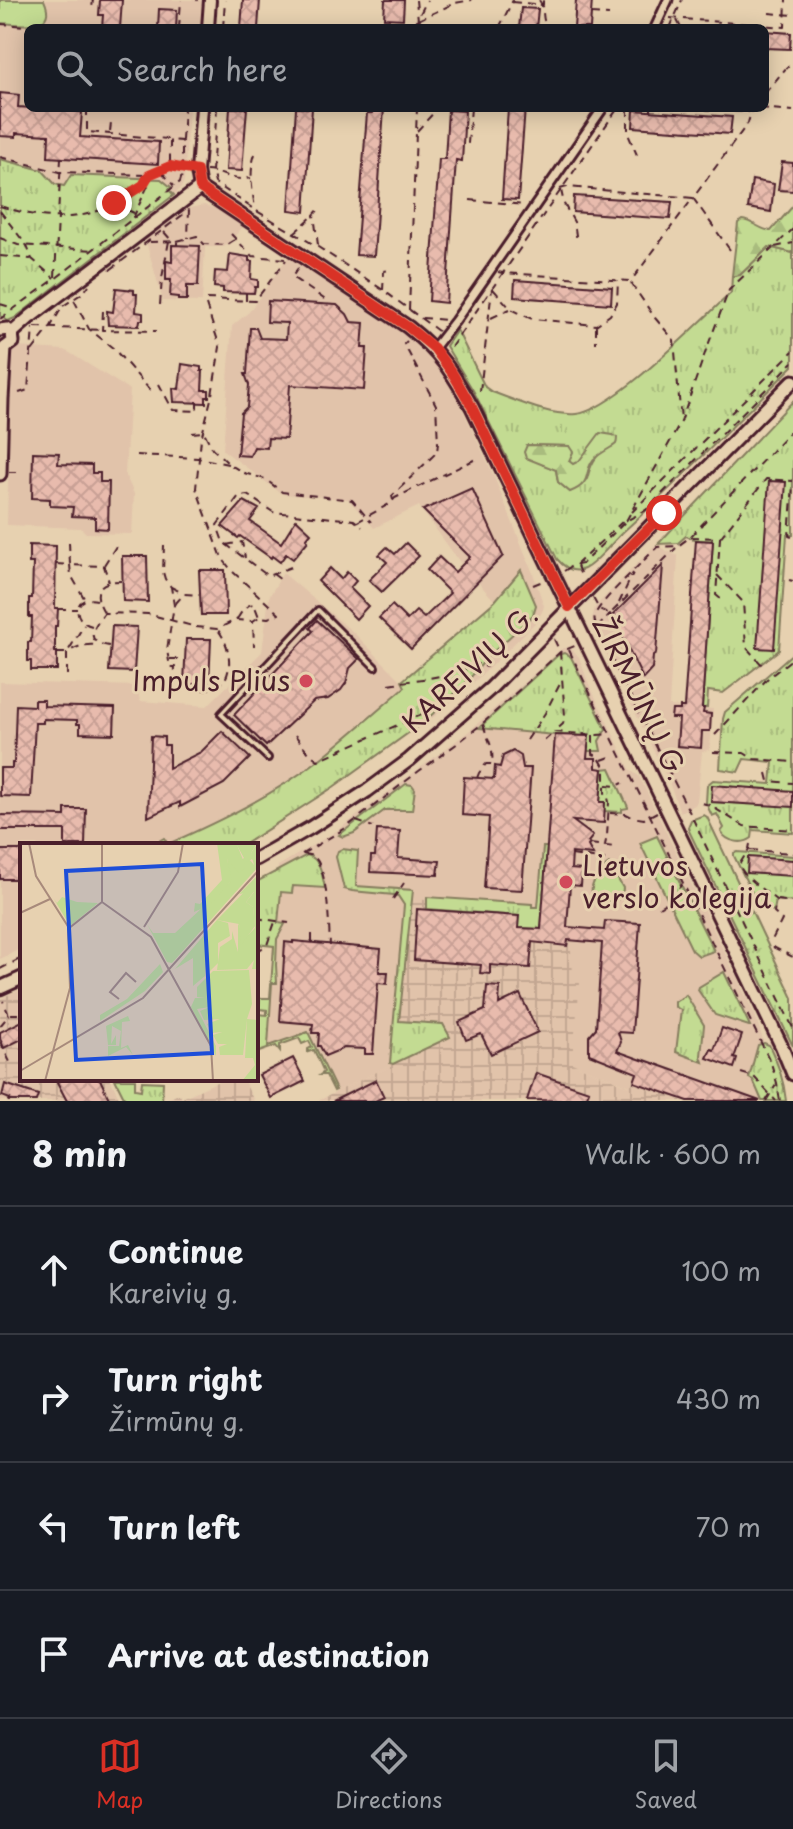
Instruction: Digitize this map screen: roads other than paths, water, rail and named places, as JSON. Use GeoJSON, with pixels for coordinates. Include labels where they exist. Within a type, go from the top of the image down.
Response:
{"type":"FeatureCollection","features":[{"type":"Feature","properties":{"kind":"main road"},"geometry":{"type":"LineString","coordinates":[[208,24],[210,0]]}},
{"type":"Feature","properties":{"kind":"main road"},"geometry":{"type":"LineString","coordinates":[[0,474],[3,347],[13,342],[6,331],[30,317],[200,188],[197,171],[202,112]]}},
{"type":"Feature","properties":{"kind":"main road","name":"ŽIRMŪNŲ G."},"geometry":{"type":"LineString","coordinates":[[200,188],[408,327],[434,348],[446,363],[472,407],[793,1074]]}},
{"type":"Feature","properties":{"kind":"main road","name":"KAREIVIŲ G."},"geometry":{"type":"LineString","coordinates":[[258,858],[337,811],[409,760],[490,689],[793,381]]}},
{"type":"Feature","properties":{"kind":"main road"},"geometry":{"type":"LineString","coordinates":[[1,995],[20,980]]}},
{"type":"Feature","properties":{"kind":"street"},"geometry":{"type":"LineString","coordinates":[[657,24],[668,0]]}},
{"type":"Feature","properties":{"kind":"street"},"geometry":{"type":"LineString","coordinates":[[434,348],[600,112]]}},
{"type":"Feature","properties":{"kind":"lane"},"geometry":{"type":"LineString","coordinates":[[268,758],[221,714],[318,610],[375,667]]}},
{"type":"Feature","properties":{"kind":"place","name":"Impuls Plius"},"geometry":{"type":"Point","coordinates":[306,681]}},
{"type":"Feature","properties":{"kind":"place","name":"Lietuvos verslo kolegija"},"geometry":{"type":"Point","coordinates":[566,882]}}]}
